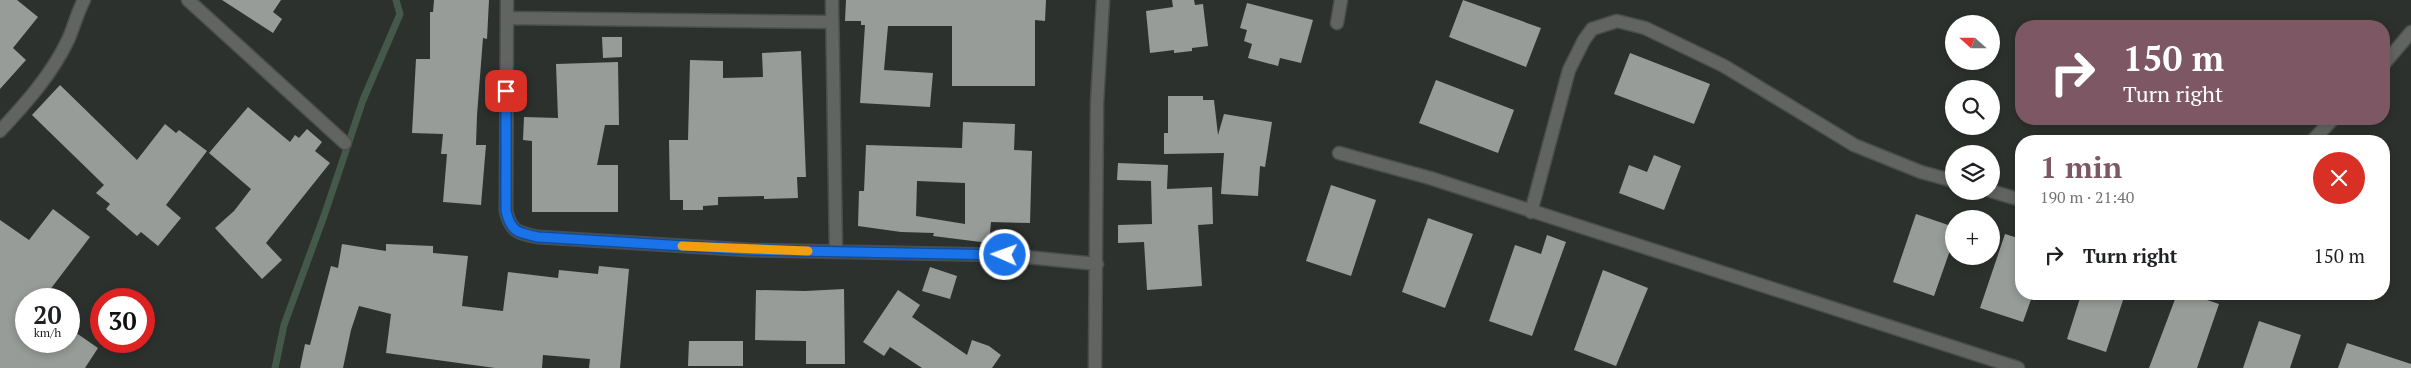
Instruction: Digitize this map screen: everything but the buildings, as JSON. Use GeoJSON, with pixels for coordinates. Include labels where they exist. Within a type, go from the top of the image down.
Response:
{"type":"FeatureCollection","features":[{"type":"Feature","properties":{"kind":"street"},"geometry":{"type":"LineString","coordinates":[[0,131],[21,109],[52,67],[68,40],[84,0]]}},
{"type":"Feature","properties":{"kind":"street"},"geometry":{"type":"LineString","coordinates":[[188,0],[345,143]]}},
{"type":"Feature","properties":{"kind":"street"},"geometry":{"type":"LineString","coordinates":[[507,0],[505,191],[509,223],[518,233],[538,237],[750,250],[1005,255],[1097,264]]}},
{"type":"Feature","properties":{"kind":"street"},"geometry":{"type":"LineString","coordinates":[[832,0],[836,252]]}},
{"type":"Feature","properties":{"kind":"street"},"geometry":{"type":"LineString","coordinates":[[1095,368],[1097,103],[1104,0]]}},
{"type":"Feature","properties":{"kind":"street"},"geometry":{"type":"LineString","coordinates":[[1336,23],[1341,0]]}},
{"type":"Feature","properties":{"kind":"street"},"geometry":{"type":"LineString","coordinates":[[508,18],[831,22]]}},
{"type":"Feature","properties":{"kind":"street"},"geometry":{"type":"LineString","coordinates":[[1532,212],[1570,70],[1584,40],[1592,29],[1617,21],[1645,28],[1724,66],[1854,145],[1914,169],[1945,178]]}},
{"type":"Feature","properties":{"kind":"street"},"geometry":{"type":"LineString","coordinates":[[2390,57],[2411,32]]}},
{"type":"Feature","properties":{"kind":"street"},"geometry":{"type":"LineString","coordinates":[[2318,135],[2327,125]]}},
{"type":"Feature","properties":{"kind":"street"},"geometry":{"type":"LineString","coordinates":[[1339,153],[1430,178],[2018,368]]}},
{"type":"Feature","properties":{"kind":"street"},"geometry":{"type":"LineString","coordinates":[[2000,194],[2015,198]]}},
{"type":"Feature","properties":{"kind":"waterway"},"geometry":{"type":"LineString","coordinates":[[275,368],[284,325],[324,216],[363,100],[400,14],[396,0]]}},
{"type":"Feature","properties":{"kind":"slow traffic"},"geometry":{"type":"LineString","coordinates":[[682,246],[808,251]]}},
{"type":"Feature","properties":{"kind":"route"},"geometry":{"type":"LineString","coordinates":[[506,91],[506,211],[509,223],[518,233],[538,237],[750,250],[1005,255]]}}]}
